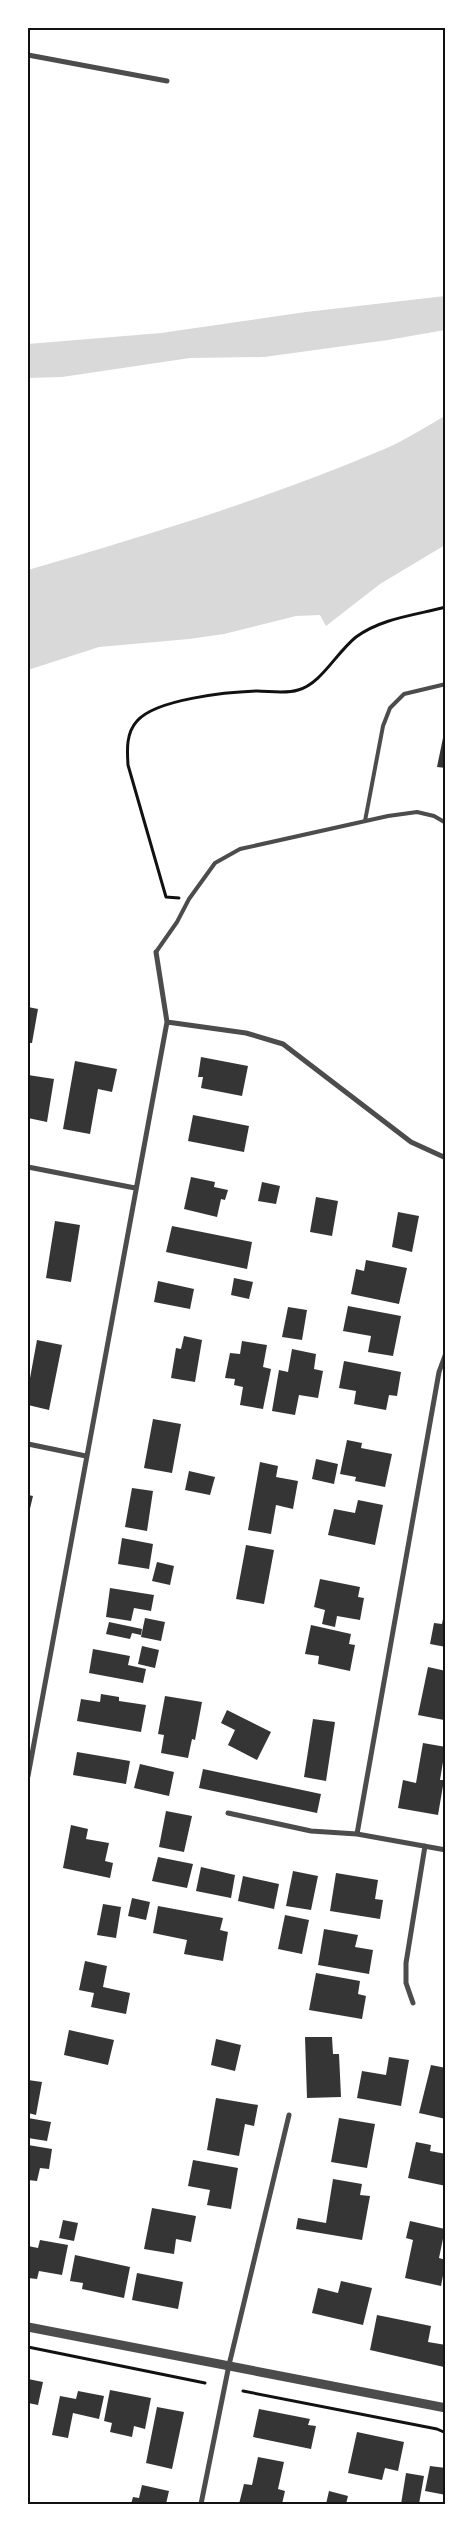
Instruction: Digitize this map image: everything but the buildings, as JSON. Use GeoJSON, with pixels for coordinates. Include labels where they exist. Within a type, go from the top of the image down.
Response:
{"type":"FeatureCollection","features":[{"type":"Feature","properties":{"kind":"street"},"geometry":{"type":"LineString","coordinates":[[28,55],[167,81]]}},
{"type":"Feature","properties":{"kind":"street"},"geometry":{"type":"LineString","coordinates":[[28,1776],[167,1022],[156,952]]}},
{"type":"Feature","properties":{"kind":"street"},"geometry":{"type":"LineString","coordinates":[[167,1022],[246,1033],[283,1044],[411,1142],[446,1158]]}},
{"type":"Feature","properties":{"kind":"street"},"geometry":{"type":"LineString","coordinates":[[28,1166],[135,1188]]}},
{"type":"Feature","properties":{"kind":"street"},"geometry":{"type":"LineString","coordinates":[[357,1834],[439,1372],[446,1353]]}},
{"type":"Feature","properties":{"kind":"street"},"geometry":{"type":"LineString","coordinates":[[28,1444],[86,1456]]}},
{"type":"Feature","properties":{"kind":"street"},"geometry":{"type":"LineString","coordinates":[[228,1813],[311,1831],[357,1834],[446,1850]]}},
{"type":"Feature","properties":{"kind":"street"},"geometry":{"type":"LineString","coordinates":[[413,2003],[406,1983],[406,1963],[425,1846]]}},
{"type":"Feature","properties":{"kind":"street"},"geometry":{"type":"LineString","coordinates":[[201,2504],[229,2366],[289,2114]]}},
{"type":"Feature","properties":{"kind":"street"},"geometry":{"type":"LineString","coordinates":[[28,2327],[446,2408]]}},
{"type":"Feature","properties":{"kind":"lane"},"geometry":{"type":"LineString","coordinates":[[365,821],[383,726],[390,708],[404,694],[446,684]]}},
{"type":"Feature","properties":{"kind":"lane"},"geometry":{"type":"LineString","coordinates":[[156,952],[177,922],[189,899],[215,863],[240,849],[365,821],[417,812],[434,816],[446,823]]}},
{"type":"Feature","properties":{"kind":"path"},"geometry":{"type":"LineString","coordinates":[[189,899],[166,897],[128,765],[127,746],[131,730],[137,720],[161,707],[198,697],[254,691],[298,691],[316,682],[334,658],[357,637],[382,623],[446,607]]}},
{"type":"Feature","properties":{"kind":"path"},"geometry":{"type":"LineString","coordinates":[[28,2348],[205,2383]]}},
{"type":"Feature","properties":{"kind":"path"},"geometry":{"type":"LineString","coordinates":[[243,2391],[437,2428],[446,2433]]}},
{"type":"Feature","properties":{"kind":"shaded area"},"geometry":{"type":"Polygon","coordinates":[[[445,296],[445,330],[264,357],[190,358],[62,377],[28,378],[28,344],[161,333],[306,312],[445,296]]]}},
{"type":"Feature","properties":{"kind":"shaded area"},"geometry":{"type":"Polygon","coordinates":[[[445,416],[445,545],[380,584],[326,626],[320,615],[296,616],[224,634],[99,647],[28,670],[28,570],[162,530],[296,484],[390,446],[445,416]]]}}]}
